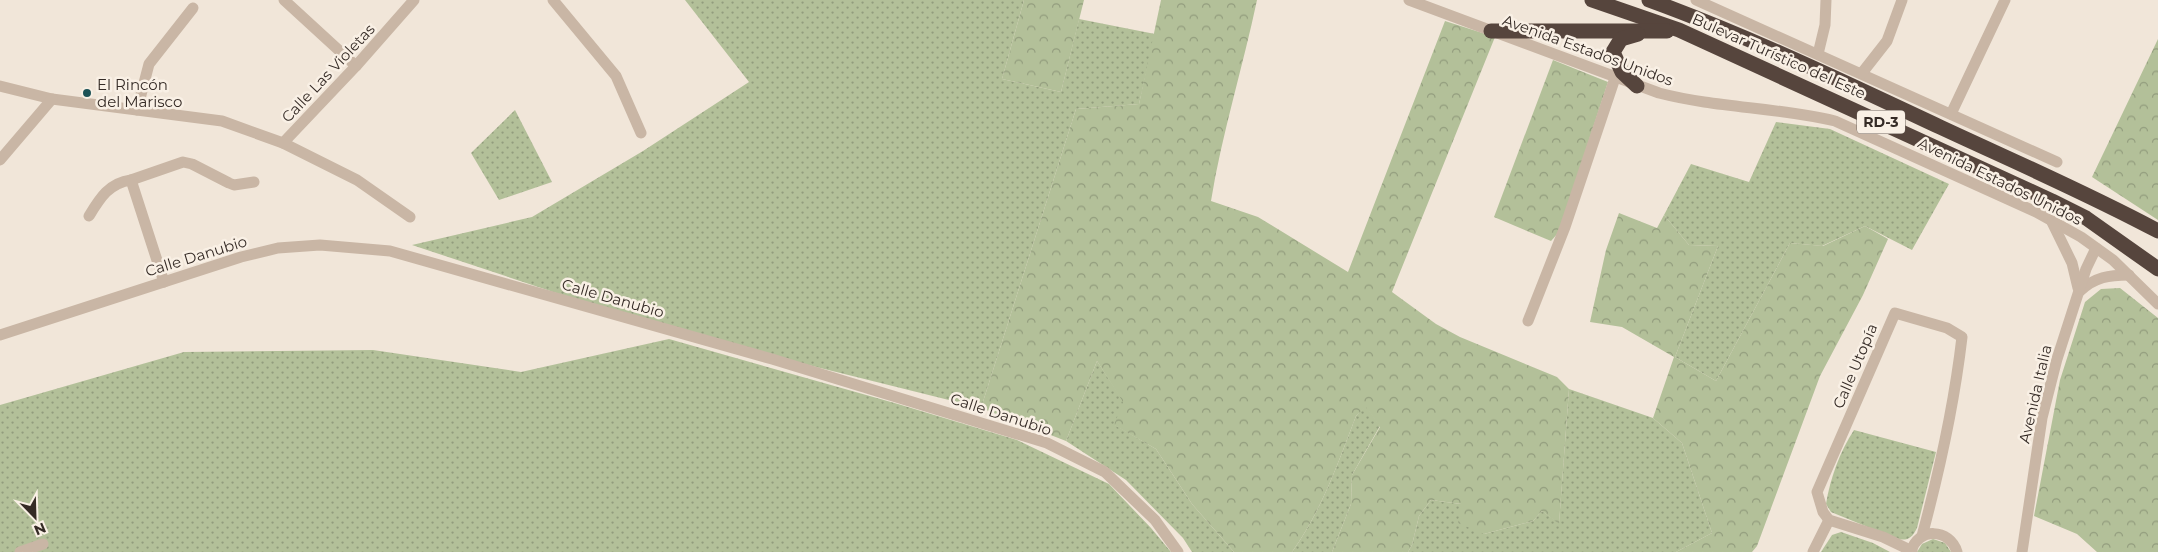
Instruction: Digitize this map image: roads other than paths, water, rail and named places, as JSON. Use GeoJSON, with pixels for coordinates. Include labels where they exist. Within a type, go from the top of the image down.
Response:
{"type":"FeatureCollection","features":[{"type":"Feature","properties":{"kind":"highway","name":"Bulevar Turístico del Este"},"geometry":{"type":"LineString","coordinates":[[1592,0],[1680,30],[2052,201],[2086,218],[2158,269]]}},
{"type":"Feature","properties":{"kind":"highway","name":"Bulevar Turístico del Este"},"geometry":{"type":"LineString","coordinates":[[1649,0],[1838,79],[2090,196],[2158,231]]}},
{"type":"Feature","properties":{"kind":"highway"},"geometry":{"type":"LineString","coordinates":[[1492,31],[1680,30]]}},
{"type":"Feature","properties":{"kind":"highway"},"geometry":{"type":"LineString","coordinates":[[1637,86],[1622,72],[1612,52],[1621,39],[1647,31]]}},
{"type":"Feature","properties":{"kind":"street"},"geometry":{"type":"LineString","coordinates":[[284,0],[356,66]]}},
{"type":"Feature","properties":{"kind":"street","name":"Calle Las Violetas"},"geometry":{"type":"LineString","coordinates":[[283,143],[356,66],[414,0]]}},
{"type":"Feature","properties":{"kind":"street"},"geometry":{"type":"LineString","coordinates":[[553,0],[616,76],[641,133]]}},
{"type":"Feature","properties":{"kind":"street","name":"Avenida Estados Unidos"},"geometry":{"type":"LineString","coordinates":[[1410,0],[1615,78],[1682,99],[1802,114],[1835,121],[2052,221],[2096,248],[2129,275],[2158,304]]}},
{"type":"Feature","properties":{"kind":"street"},"geometry":{"type":"LineString","coordinates":[[1696,0],[1714,4],[1818,54],[2057,162]]}},
{"type":"Feature","properties":{"kind":"street"},"geometry":{"type":"LineString","coordinates":[[1818,54],[1825,25],[1826,0]]}},
{"type":"Feature","properties":{"kind":"street"},"geometry":{"type":"LineString","coordinates":[[1862,73],[1887,41],[1902,0]]}},
{"type":"Feature","properties":{"kind":"street"},"geometry":{"type":"LineString","coordinates":[[1951,114],[2005,0]]}},
{"type":"Feature","properties":{"kind":"street"},"geometry":{"type":"LineString","coordinates":[[137,110],[149,64],[192,8]]}},
{"type":"Feature","properties":{"kind":"street"},"geometry":{"type":"LineString","coordinates":[[1528,321],[1565,227],[1615,78]]}},
{"type":"Feature","properties":{"kind":"street"},"geometry":{"type":"LineString","coordinates":[[0,86],[52,98],[222,121],[283,143],[357,180],[410,217]]}},
{"type":"Feature","properties":{"kind":"street"},"geometry":{"type":"LineString","coordinates":[[0,160],[52,98]]}},
{"type":"Feature","properties":{"kind":"street"},"geometry":{"type":"LineString","coordinates":[[89,216],[108,189],[116,184],[183,162],[192,164],[234,185],[254,182]]}},
{"type":"Feature","properties":{"kind":"street"},"geometry":{"type":"LineString","coordinates":[[131,180],[164,282]]}},
{"type":"Feature","properties":{"kind":"street"},"geometry":{"type":"LineString","coordinates":[[2052,221],[2076,273],[2078,292]]}},
{"type":"Feature","properties":{"kind":"street","name":"Calle Danubio"},"geometry":{"type":"LineString","coordinates":[[0,334],[241,257],[278,248],[320,245],[390,251],[772,359],[1047,444],[1105,472],[1155,520],[1178,552]]}},
{"type":"Feature","properties":{"kind":"street","name":"Avenida Italia"},"geometry":{"type":"LineString","coordinates":[[2022,552],[2042,418],[2053,373],[2078,292],[2096,248]]}},
{"type":"Feature","properties":{"kind":"street"},"geometry":{"type":"LineString","coordinates":[[2078,292],[2089,282],[2099,278],[2110,275],[2129,275]]}},
{"type":"Feature","properties":{"kind":"street","name":"Calle Utopía"},"geometry":{"type":"LineString","coordinates":[[1829,520],[1823,512],[1817,492],[1895,313],[1947,328],[1962,337],[1956,386],[1943,459],[1922,536]]}},
{"type":"Feature","properties":{"kind":"street"},"geometry":{"type":"LineString","coordinates":[[1813,552],[1829,520],[1883,537],[1911,552],[1916,541],[1922,536],[1929,534],[1944,535],[1951,540],[1957,552]]}},
{"type":"Feature","properties":{"kind":"street"},"geometry":{"type":"LineString","coordinates":[[20,552],[43,544]]}},
{"type":"Feature","properties":{"kind":"place","name":"El Rincón del Marisco"},"geometry":{"type":"Point","coordinates":[87,93]}}]}
